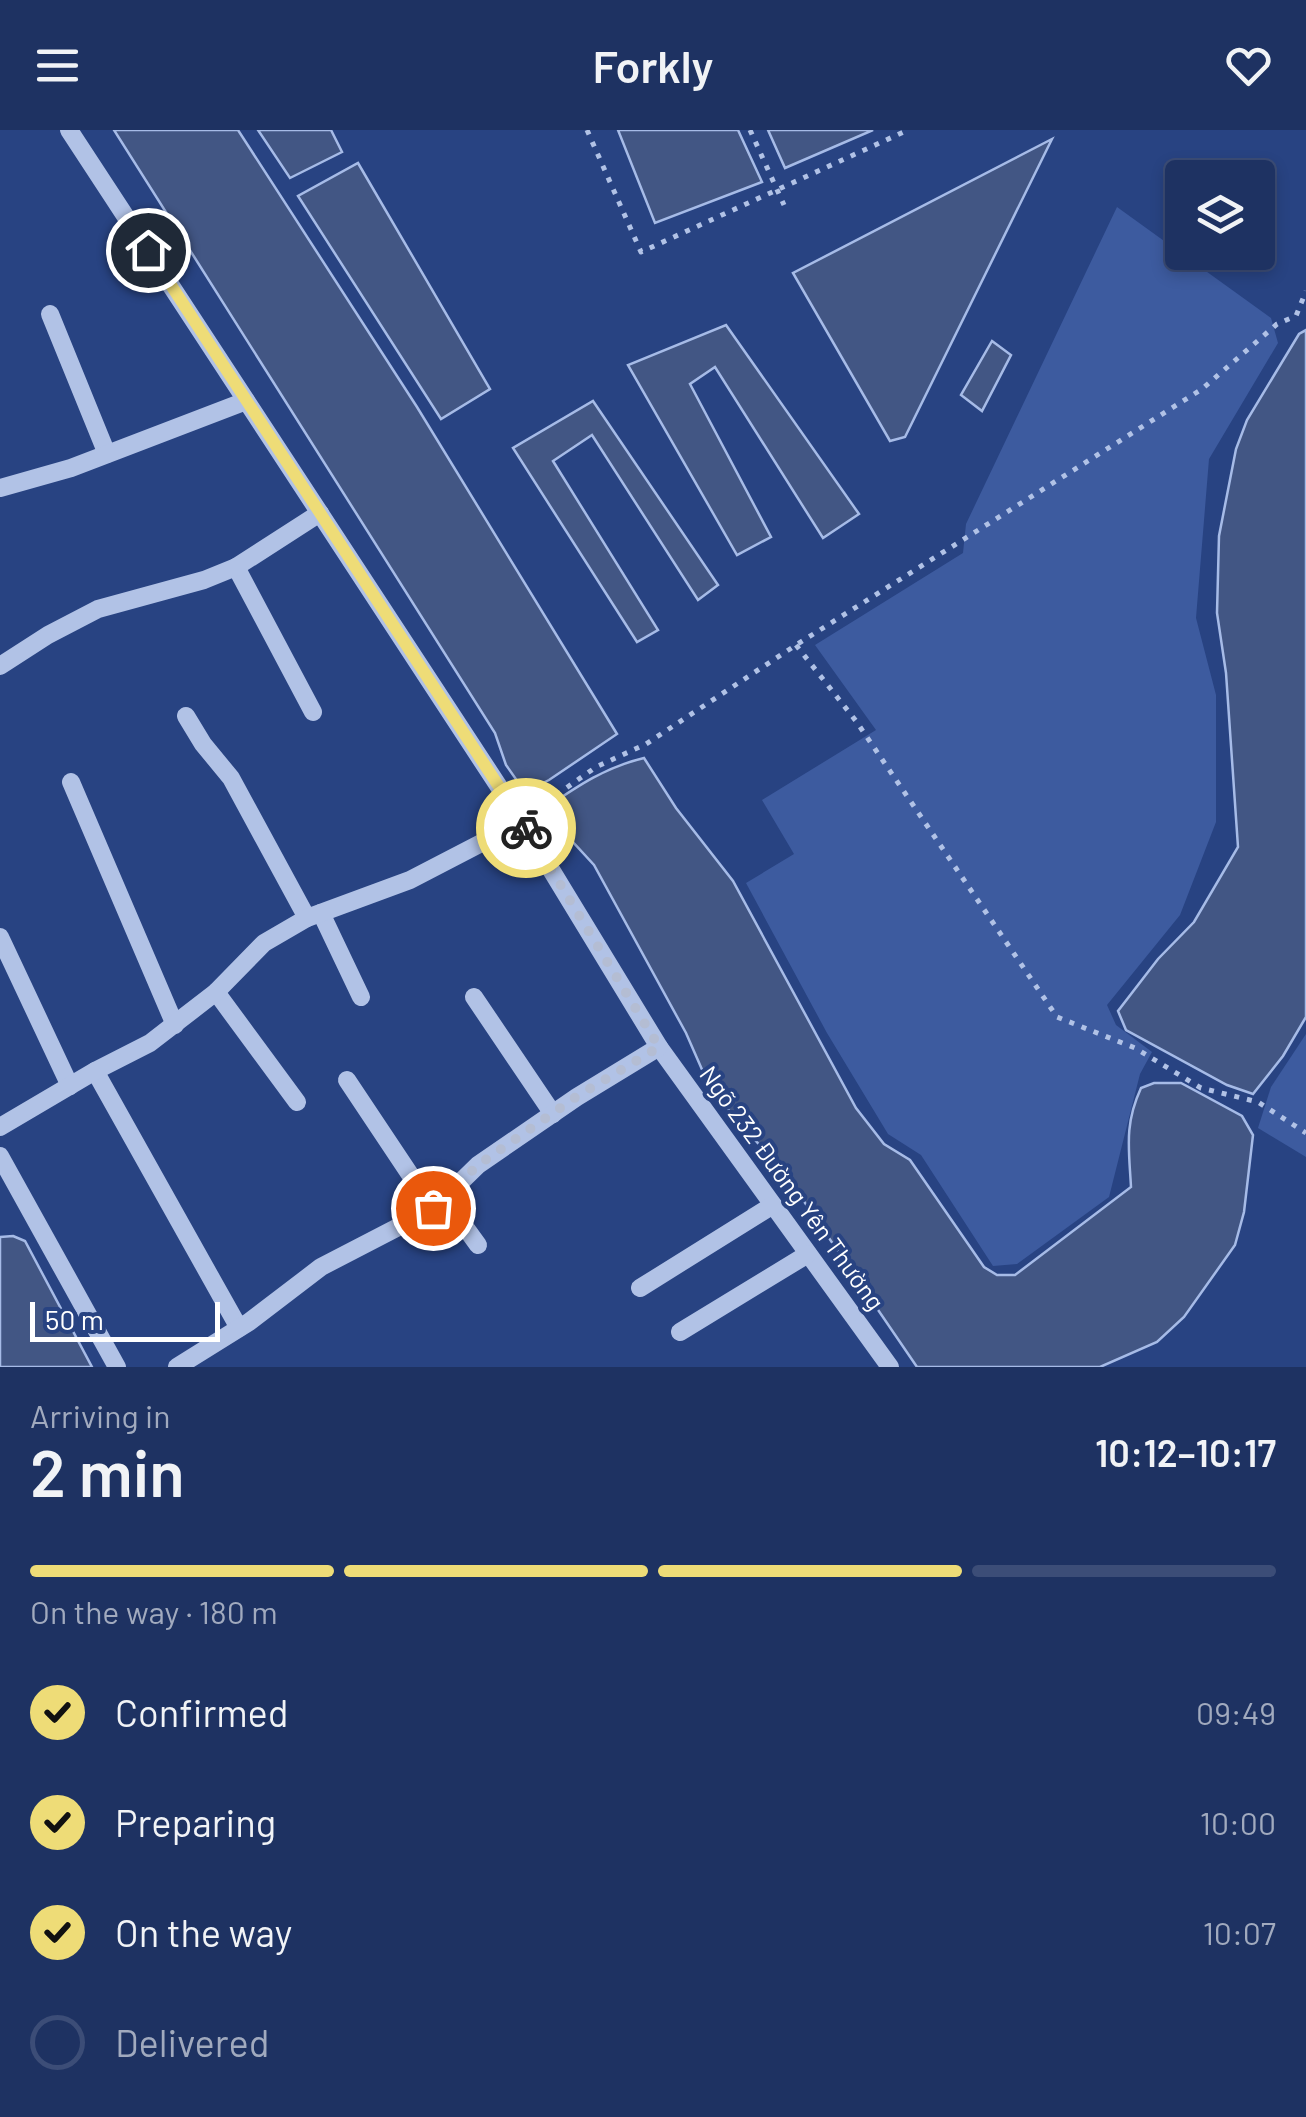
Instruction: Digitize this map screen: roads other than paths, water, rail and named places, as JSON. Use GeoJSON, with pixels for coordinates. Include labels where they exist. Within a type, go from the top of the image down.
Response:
{"type":"FeatureCollection","features":[{"type":"Feature","properties":{"kind":"street","name":"Ngõ 232 Đường Yên Thường"},"geometry":{"type":"LineString","coordinates":[[69,130],[522,822],[659,1047],[890,1367]]}},
{"type":"Feature","properties":{"kind":"street"},"geometry":{"type":"LineString","coordinates":[[50,314],[107,454]]}},
{"type":"Feature","properties":{"kind":"street"},"geometry":{"type":"LineString","coordinates":[[0,488],[71,468],[246,401]]}},
{"type":"Feature","properties":{"kind":"street"},"geometry":{"type":"LineString","coordinates":[[0,666],[98,609],[204,580],[236,567],[320,513]]}},
{"type":"Feature","properties":{"kind":"street"},"geometry":{"type":"LineString","coordinates":[[236,567],[313,712]]}},
{"type":"Feature","properties":{"kind":"street"},"geometry":{"type":"LineString","coordinates":[[186,716],[202,744],[231,778],[361,997]]}},
{"type":"Feature","properties":{"kind":"street"},"geometry":{"type":"LineString","coordinates":[[72,782],[174,1024]]}},
{"type":"Feature","properties":{"kind":"street"},"geometry":{"type":"LineString","coordinates":[[0,1127],[150,1043],[216,992],[264,943],[314,916],[410,880],[522,822]]}},
{"type":"Feature","properties":{"kind":"street"},"geometry":{"type":"LineString","coordinates":[[0,937],[70,1086]]}},
{"type":"Feature","properties":{"kind":"street"},"geometry":{"type":"LineString","coordinates":[[216,992],[297,1102]]}},
{"type":"Feature","properties":{"kind":"street"},"geometry":{"type":"LineString","coordinates":[[474,996],[552,1114]]}},
{"type":"Feature","properties":{"kind":"street"},"geometry":{"type":"LineString","coordinates":[[177,1367],[206,1359],[239,1328],[322,1267],[438,1203],[478,1165],[659,1047]]}},
{"type":"Feature","properties":{"kind":"street"},"geometry":{"type":"LineString","coordinates":[[96,1071],[239,1328]]}},
{"type":"Feature","properties":{"kind":"street"},"geometry":{"type":"LineString","coordinates":[[347,1080],[438,1203],[478,1245]]}},
{"type":"Feature","properties":{"kind":"street"},"geometry":{"type":"LineString","coordinates":[[0,1156],[117,1367]]}},
{"type":"Feature","properties":{"kind":"street"},"geometry":{"type":"LineString","coordinates":[[640,1288],[773,1206]]}},
{"type":"Feature","properties":{"kind":"street"},"geometry":{"type":"LineString","coordinates":[[680,1332],[808,1254]]}}]}
